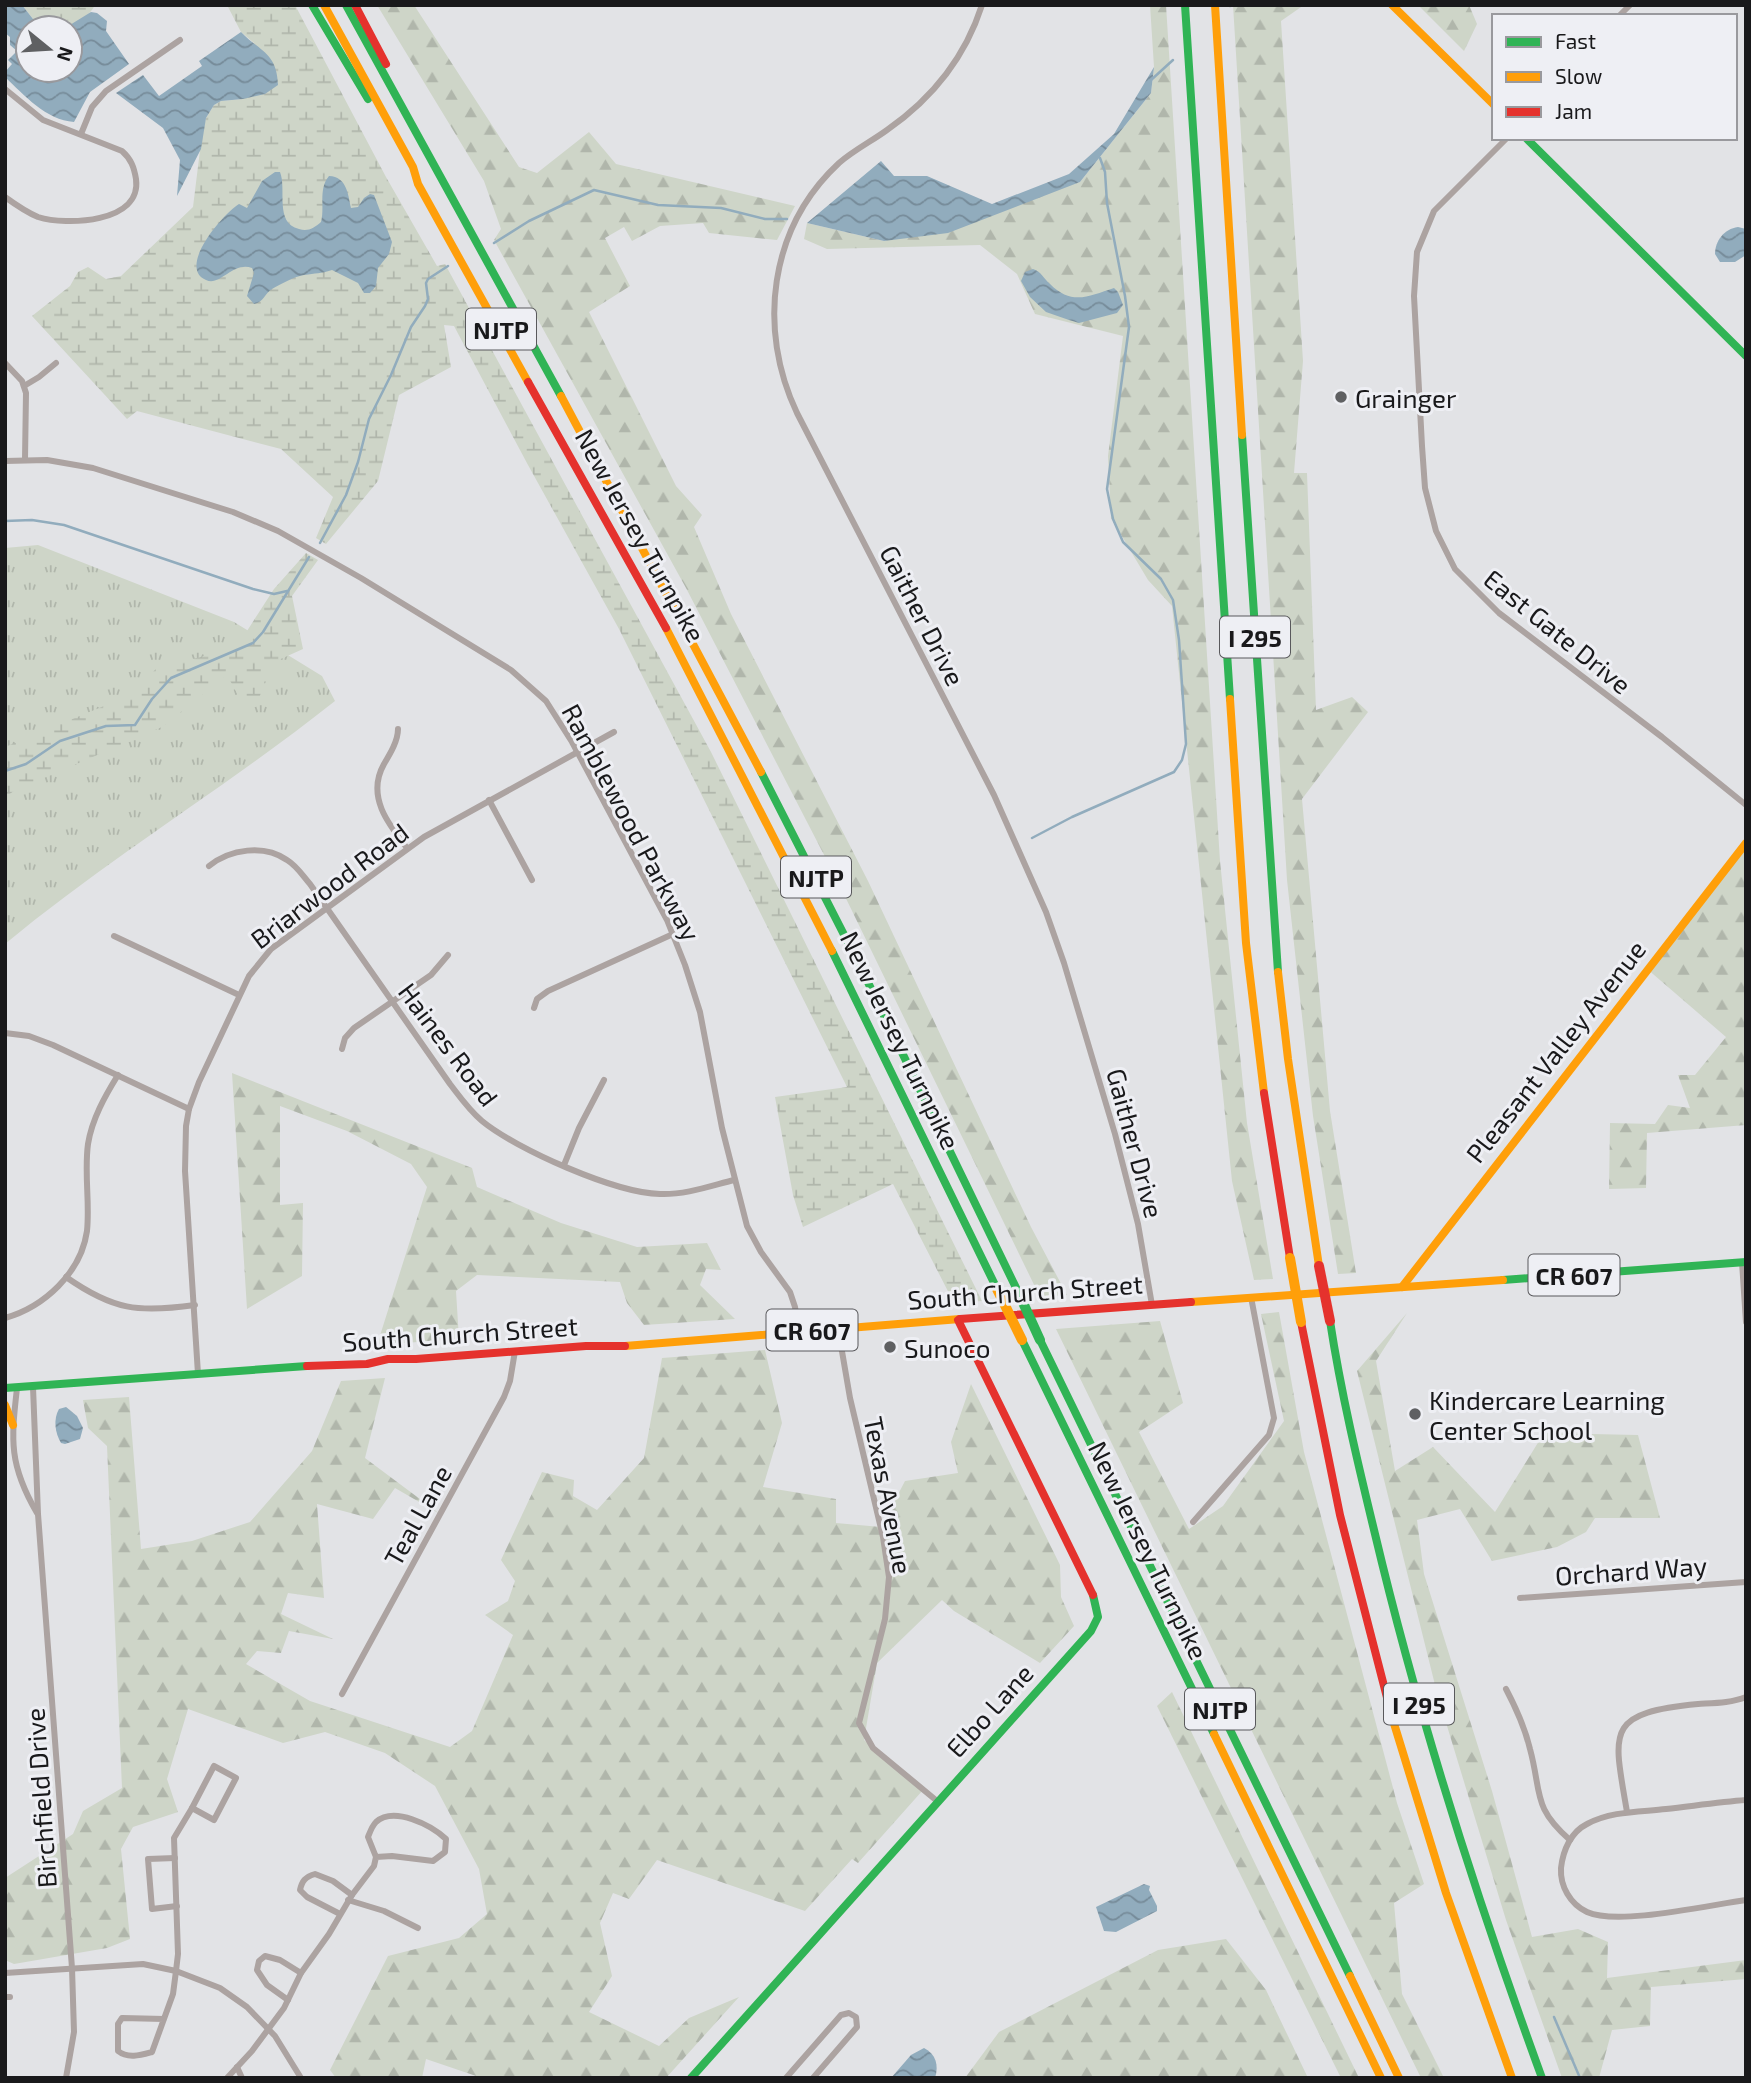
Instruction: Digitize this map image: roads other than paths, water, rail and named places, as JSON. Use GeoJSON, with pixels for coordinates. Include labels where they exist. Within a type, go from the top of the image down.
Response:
{"type":"FeatureCollection","features":[{"type":"Feature","properties":{"kind":"main road"},"geometry":{"type":"LineString","coordinates":[[312,5],[418,184]]}},
{"type":"Feature","properties":{"kind":"main road","name":"New Jersey Turnpike"},"geometry":{"type":"LineString","coordinates":[[324,5],[413,167],[418,184],[607,519],[700,692],[816,919],[1381,2078]]}},
{"type":"Feature","properties":{"kind":"main road","name":"New Jersey Turnpike"},"geometry":{"type":"LineString","coordinates":[[346,5],[600,464],[769,786],[1399,2078]]}},
{"type":"Feature","properties":{"kind":"main road"},"geometry":{"type":"LineString","coordinates":[[355,5],[380,50],[409,118]]}},
{"type":"Feature","properties":{"kind":"main road","name":"I 295"},"geometry":{"type":"LineString","coordinates":[[1185,5],[1246,943],[1268,1129],[1301,1322],[1340,1516],[1389,1703],[1450,1903],[1512,2078]]}},
{"type":"Feature","properties":{"kind":"main road","name":"I 295"},"geometry":{"type":"LineString","coordinates":[[1215,5],[1274,933],[1288,1059],[1319,1266],[1360,1473],[1410,1675],[1464,1855],[1542,2078]]}},
{"type":"Feature","properties":{"kind":"main road"},"geometry":{"type":"LineString","coordinates":[[1392,5],[1492,103]]}},
{"type":"Feature","properties":{"kind":"main road"},"geometry":{"type":"LineString","coordinates":[[1528,140],[1746,356]]}},
{"type":"Feature","properties":{"kind":"main road","name":"Pleasant Valley Avenue"},"geometry":{"type":"LineString","coordinates":[[1402,1287],[1746,843]]}},
{"type":"Feature","properties":{"kind":"main road","name":"South Church Street"},"geometry":{"type":"LineString","coordinates":[[5,1388],[367,1364],[388,1359],[610,1347],[1744,1262]]}},
{"type":"Feature","properties":{"kind":"main road","name":"Elbo Lane"},"geometry":{"type":"LineString","coordinates":[[691,2078],[1086,1637],[1100,1616],[1093,1594],[958,1320]]}},
{"type":"Feature","properties":{"kind":"main road"},"geometry":{"type":"LineString","coordinates":[[5,1405],[13,1425]]}},
{"type":"Feature","properties":{"kind":"street","name":"Gaither Drive"},"geometry":{"type":"LineString","coordinates":[[982,5],[970,40],[952,70],[913,110],[842,161],[824,180],[801,212],[785,245],[775,279],[774,339],[784,384],[797,413],[994,794],[1046,912],[1063,959],[1115,1134],[1139,1224],[1152,1305]]}},
{"type":"Feature","properties":{"kind":"street"},"geometry":{"type":"LineString","coordinates":[[81,134],[92,107],[106,91],[180,40]]}},
{"type":"Feature","properties":{"kind":"street"},"geometry":{"type":"LineString","coordinates":[[5,89],[43,120],[113,145],[130,158],[136,186],[125,207],[96,219],[58,221],[39,217],[19,208],[5,197]]}},
{"type":"Feature","properties":{"kind":"street","name":"East Gate Drive"},"geometry":{"type":"LineString","coordinates":[[1505,140],[1434,211],[1417,252],[1414,296],[1422,446],[1425,488],[1436,531],[1455,569],[1499,613],[1662,737],[1746,805]]}},
{"type":"Feature","properties":{"kind":"street"},"geometry":{"type":"LineString","coordinates":[[5,363],[19,376],[24,386],[27,408],[25,459]]}},
{"type":"Feature","properties":{"kind":"street"},"geometry":{"type":"LineString","coordinates":[[24,386],[56,363]]}},
{"type":"Feature","properties":{"kind":"street","name":"Ramblewood Parkway"},"geometry":{"type":"LineString","coordinates":[[5,461],[25,459],[62,462],[109,472],[241,515],[293,539],[512,670],[546,701],[578,752],[673,934],[700,1012],[734,1180],[747,1226],[790,1292],[799,1331]]}},
{"type":"Feature","properties":{"kind":"street"},"geometry":{"type":"LineString","coordinates":[[398,729],[389,756],[380,772],[376,790],[381,809],[407,848]]}},
{"type":"Feature","properties":{"kind":"street","name":"Briarwood Road"},"geometry":{"type":"LineString","coordinates":[[198,1374],[184,1137],[189,1109],[249,976],[262,957],[407,848],[614,732]]}},
{"type":"Feature","properties":{"kind":"street"},"geometry":{"type":"LineString","coordinates":[[489,800],[532,880]]}},
{"type":"Feature","properties":{"kind":"street","name":"Haines Road"},"geometry":{"type":"LineString","coordinates":[[209,866],[225,856],[240,852],[272,852],[294,865],[443,1075],[472,1112],[500,1134],[618,1187],[661,1194],[690,1191],[734,1180]]}},
{"type":"Feature","properties":{"kind":"street"},"geometry":{"type":"LineString","coordinates":[[534,1008],[537,999],[548,991],[673,934]]}},
{"type":"Feature","properties":{"kind":"street"},"geometry":{"type":"LineString","coordinates":[[114,936],[239,995]]}},
{"type":"Feature","properties":{"kind":"street"},"geometry":{"type":"LineString","coordinates":[[342,1049],[349,1033],[431,975],[448,955]]}},
{"type":"Feature","properties":{"kind":"street"},"geometry":{"type":"LineString","coordinates":[[5,1032],[42,1041],[189,1109]]}},
{"type":"Feature","properties":{"kind":"street"},"geometry":{"type":"LineString","coordinates":[[5,1318],[42,1301],[66,1277],[81,1249],[87,1230],[86,1159],[89,1141],[100,1109],[118,1075]]}},
{"type":"Feature","properties":{"kind":"street"},"geometry":{"type":"LineString","coordinates":[[564,1165],[579,1128],[604,1080]]}},
{"type":"Feature","properties":{"kind":"street"},"geometry":{"type":"LineString","coordinates":[[1744,1262],[1746,1322]]}},
{"type":"Feature","properties":{"kind":"street"},"geometry":{"type":"LineString","coordinates":[[66,1277],[96,1297],[120,1306],[157,1309],[195,1305]]}},
{"type":"Feature","properties":{"kind":"street"},"geometry":{"type":"LineString","coordinates":[[1193,1522],[1273,1427],[1274,1418],[1251,1297]]}},
{"type":"Feature","properties":{"kind":"street","name":"Texas Avenue"},"geometry":{"type":"LineString","coordinates":[[838,1328],[883,1537],[889,1577],[885,1619],[859,1723],[873,1748],[937,1801]]}},
{"type":"Feature","properties":{"kind":"street","name":"Teal Lane"},"geometry":{"type":"LineString","coordinates":[[341,1694],[504,1397],[510,1381],[515,1351]]}},
{"type":"Feature","properties":{"kind":"street","name":"Birchfield Drive"},"geometry":{"type":"LineString","coordinates":[[33,1387],[38,1514],[72,1968],[74,2032],[66,2078]]}},
{"type":"Feature","properties":{"kind":"street","name":"Birchfield Drive"},"geometry":{"type":"LineString","coordinates":[[18,1388],[13,1425],[14,1461],[21,1486],[38,1514]]}},
{"type":"Feature","properties":{"kind":"street","name":"Orchard Way"},"geometry":{"type":"LineString","coordinates":[[1520,1598],[1746,1582]]}},
{"type":"Feature","properties":{"kind":"street"},"geometry":{"type":"LineString","coordinates":[[1506,1689],[1529,1746],[1545,1814],[1551,1824],[1570,1840]]}},
{"type":"Feature","properties":{"kind":"street"},"geometry":{"type":"LineString","coordinates":[[1627,1812],[1618,1751],[1621,1731],[1628,1721],[1646,1712],[1746,1697]]}},
{"type":"Feature","properties":{"kind":"street"},"geometry":{"type":"LineString","coordinates":[[164,2019],[122,2018],[118,2024],[118,2051],[124,2056],[152,2052],[164,2019],[173,1994],[177,1906],[174,1838],[214,1766],[236,1778],[214,1820],[191,1808]]}},
{"type":"Feature","properties":{"kind":"street"},"geometry":{"type":"LineString","coordinates":[[1746,1800],[1627,1812],[1584,1825],[1570,1840],[1562,1864],[1564,1887],[1578,1907],[1594,1914],[1645,1914],[1746,1900]]}},
{"type":"Feature","properties":{"kind":"street"},"geometry":{"type":"LineString","coordinates":[[227,2078],[288,2000],[301,1973],[374,1866],[376,1857],[368,1837],[374,1823],[387,1816],[404,1817],[435,1829],[446,1839],[445,1852],[433,1861],[392,1856],[376,1857]]}},
{"type":"Feature","properties":{"kind":"street"},"geometry":{"type":"LineString","coordinates":[[175,1858],[148,1859],[152,1909],[177,1906]]}},
{"type":"Feature","properties":{"kind":"street"},"geometry":{"type":"LineString","coordinates":[[340,1914],[307,1897],[300,1890],[301,1883],[314,1874],[333,1881],[350,1898],[418,1928]]}},
{"type":"Feature","properties":{"kind":"street"},"geometry":{"type":"LineString","coordinates":[[288,2000],[267,1985],[257,1970],[259,1961],[265,1956],[273,1957],[301,1973]]}},
{"type":"Feature","properties":{"kind":"street"},"geometry":{"type":"LineString","coordinates":[[5,1972],[144,1964],[208,1982],[234,1996],[268,2027],[301,2078]]}},
{"type":"Feature","properties":{"kind":"street"},"geometry":{"type":"LineString","coordinates":[[786,2078],[841,2015],[849,2013],[856,2017],[857,2027],[813,2078]]}},
{"type":"Feature","properties":{"kind":"street"},"geometry":{"type":"LineString","coordinates":[[237,2067],[242,2078]]}},
{"type":"Feature","properties":{"kind":"water"},"geometry":{"type":"Polygon","coordinates":[[[5,5],[22,5],[29,14],[14,14],[14,48],[10,45],[10,37],[5,33],[5,5]]]}},
{"type":"Feature","properties":{"kind":"water"},"geometry":{"type":"Polygon","coordinates":[[[91,12],[107,21],[106,31],[129,64],[90,92],[74,122],[54,117],[28,99],[5,77],[5,72],[12,64],[8,60],[14,54],[14,84],[84,84],[84,16],[91,12]]]}},
{"type":"Feature","properties":{"kind":"water"},"geometry":{"type":"Polygon","coordinates":[[[241,32],[271,59],[278,85],[265,94],[221,101],[214,105],[206,118],[201,149],[177,196],[180,160],[163,128],[116,93],[143,75],[159,96],[202,66],[199,61],[241,32]]]}},
{"type":"Feature","properties":{"kind":"water"},"geometry":{"type":"Polygon","coordinates":[[[1154,67],[1151,93],[1080,182],[948,233],[884,241],[807,223],[881,161],[894,176],[927,176],[992,204],[1069,174],[1114,134],[1154,67]]]}},
{"type":"Feature","properties":{"kind":"water"},"geometry":{"type":"Polygon","coordinates":[[[275,172],[280,172],[282,179],[286,220],[291,226],[302,230],[311,229],[321,222],[323,192],[329,176],[340,179],[343,183],[351,208],[358,207],[370,194],[374,195],[392,242],[389,254],[378,268],[376,286],[370,293],[364,293],[358,283],[332,270],[291,279],[272,289],[260,302],[254,304],[247,296],[254,273],[252,268],[239,268],[211,281],[198,273],[200,252],[214,228],[239,204],[247,208],[262,181],[275,172]]]}},
{"type":"Feature","properties":{"kind":"water"},"geometry":{"type":"Polygon","coordinates":[[[1738,227],[1746,229],[1746,255],[1735,262],[1720,262],[1715,254],[1719,240],[1728,230],[1738,227]]]}},
{"type":"Feature","properties":{"kind":"water"},"geometry":{"type":"Polygon","coordinates":[[[1033,269],[1058,291],[1073,297],[1089,296],[1114,288],[1123,305],[1117,313],[1079,323],[1046,312],[1030,297],[1021,281],[1025,272],[1033,269]]]}},
{"type":"Feature","properties":{"kind":"water"},"geometry":{"type":"Polygon","coordinates":[[[66,1407],[77,1416],[83,1428],[80,1439],[65,1444],[59,1439],[55,1422],[59,1409],[66,1407]]]}},
{"type":"Feature","properties":{"kind":"water"},"geometry":{"type":"Polygon","coordinates":[[[1144,1884],[1150,1886],[1157,1911],[1116,1932],[1104,1931],[1096,1907],[1144,1884]]]}},
{"type":"Feature","properties":{"kind":"water"},"geometry":{"type":"Polygon","coordinates":[[[924,2048],[936,2060],[935,2078],[891,2078],[911,2055],[924,2048]]]}},
{"type":"Feature","properties":{"kind":"waterway"},"geometry":{"type":"LineString","coordinates":[[1151,80],[1173,60]]}},
{"type":"Feature","properties":{"kind":"waterway"},"geometry":{"type":"LineString","coordinates":[[1032,838],[1072,817],[1174,772],[1182,760],[1186,744],[1179,640],[1173,600],[1161,579],[1123,542],[1113,519],[1107,489],[1129,327],[1107,203],[1105,172],[1100,158]]}},
{"type":"Feature","properties":{"kind":"waterway"},"geometry":{"type":"LineString","coordinates":[[494,243],[529,221],[594,190],[658,205],[721,208],[765,219],[787,219]]}},
{"type":"Feature","properties":{"kind":"waterway"},"geometry":{"type":"LineString","coordinates":[[320,543],[346,495],[369,419],[411,327],[428,299],[426,283],[448,266]]}},
{"type":"Feature","properties":{"kind":"waterway"},"geometry":{"type":"LineString","coordinates":[[5,521],[32,520],[64,525],[253,589],[274,594],[287,591]]}},
{"type":"Feature","properties":{"kind":"waterway"},"geometry":{"type":"LineString","coordinates":[[5,771],[26,764],[60,741],[106,726],[135,725],[152,699],[171,678],[253,643],[263,632],[309,557]]}},
{"type":"Feature","properties":{"kind":"waterway"},"geometry":{"type":"LineString","coordinates":[[1554,2017],[1580,2078]]}},
{"type":"Feature","properties":{"kind":"place","name":"Grainger"},"geometry":{"type":"Point","coordinates":[1341,397]}},
{"type":"Feature","properties":{"kind":"place","name":"Sunoco"},"geometry":{"type":"Point","coordinates":[890,1347]}},
{"type":"Feature","properties":{"kind":"place","name":"Kindercare Learning Center School"},"geometry":{"type":"Point","coordinates":[1415,1414]}}]}
